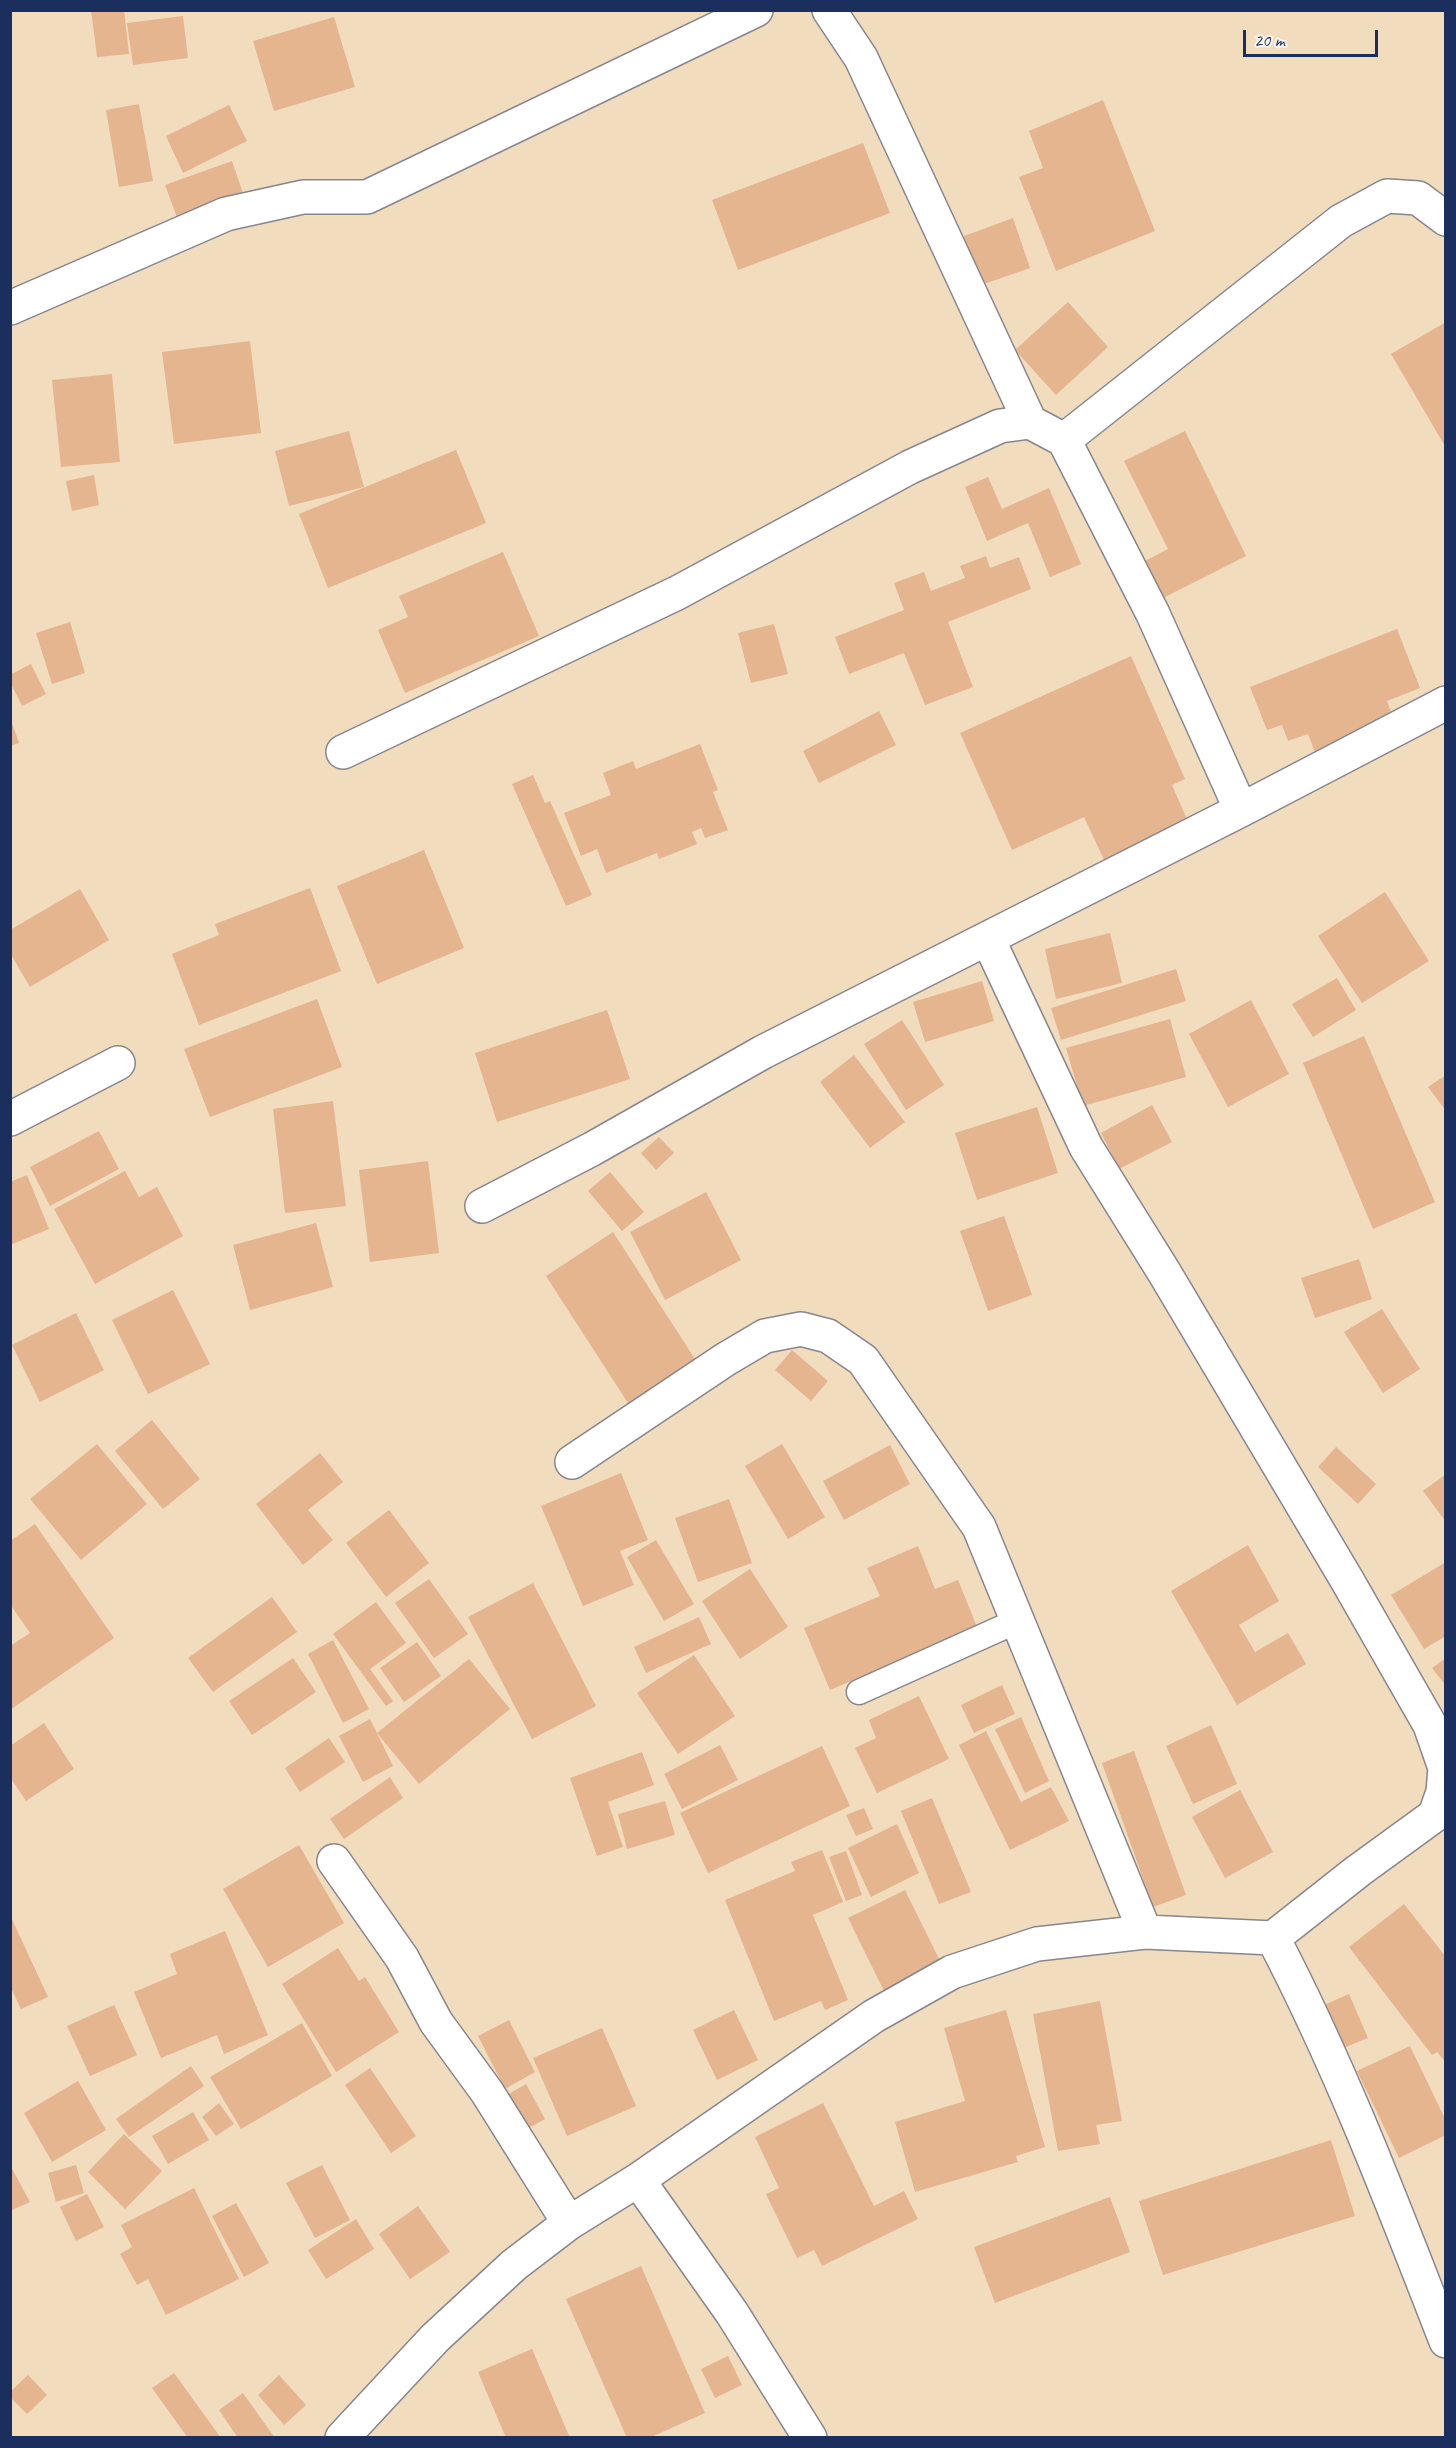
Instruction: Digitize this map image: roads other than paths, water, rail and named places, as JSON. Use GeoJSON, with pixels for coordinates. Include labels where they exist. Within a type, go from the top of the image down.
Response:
{"type":"FeatureCollection","features":[{"type":"Feature","properties":{"kind":"street"},"geometry":{"type":"LineString","coordinates":[[10,309],[226,214],[303,197],[367,197],[756,10]]}},
{"type":"Feature","properties":{"kind":"street"},"geometry":{"type":"LineString","coordinates":[[829,10],[861,58],[1030,422]]}},
{"type":"Feature","properties":{"kind":"street"},"geometry":{"type":"LineString","coordinates":[[1064,440],[1341,221],[1387,196],[1418,198],[1446,219]]}},
{"type":"Feature","properties":{"kind":"street"},"geometry":{"type":"LineString","coordinates":[[343,752],[677,593],[910,467],[1000,426],[1030,422],[1064,440],[1153,614],[1241,810]]}},
{"type":"Feature","properties":{"kind":"street"},"geometry":{"type":"LineString","coordinates":[[482,1206],[592,1149],[763,1052],[1241,810],[1446,703]]}},
{"type":"Feature","properties":{"kind":"street"},"geometry":{"type":"LineString","coordinates":[[342,2438],[435,2338],[514,2265],[569,2223],[638,2180],[874,2016],[952,1972],[1037,1944],[1145,1932],[1273,1938],[1358,1871],[1435,1815],[1443,1792],[1445,1768],[1430,1725],[1171,1282],[1086,1147],[988,939]]}},
{"type":"Feature","properties":{"kind":"street"},"geometry":{"type":"LineString","coordinates":[[10,1119],[118,1063]]}},
{"type":"Feature","properties":{"kind":"street"},"geometry":{"type":"LineString","coordinates":[[572,1462],[726,1359],[765,1336],[801,1329],[828,1336],[863,1360],[979,1527],[1145,1932]]}},
{"type":"Feature","properties":{"kind":"street"},"geometry":{"type":"LineString","coordinates":[[334,1861],[402,1958],[436,2022],[487,2092],[569,2223]]}},
{"type":"Feature","properties":{"kind":"street"},"geometry":{"type":"LineString","coordinates":[[1273,1938],[1308,2005],[1351,2103],[1446,2342]]}},
{"type":"Feature","properties":{"kind":"street"},"geometry":{"type":"LineString","coordinates":[[638,2180],[732,2313],[810,2438]]}},
{"type":"Feature","properties":{"kind":"lane"},"geometry":{"type":"LineString","coordinates":[[860,1692],[1017,1621]]}}]}
